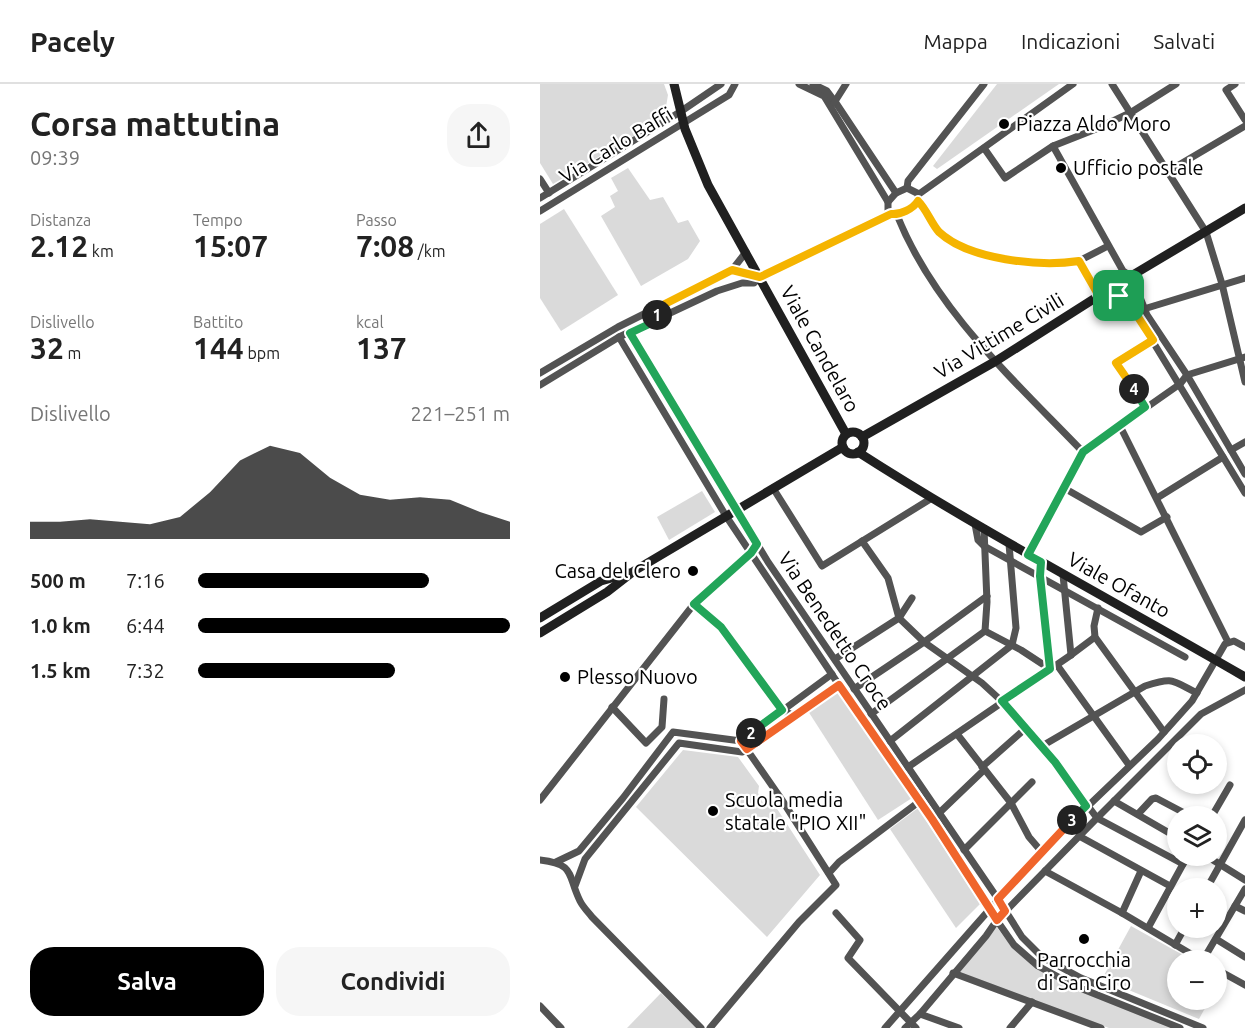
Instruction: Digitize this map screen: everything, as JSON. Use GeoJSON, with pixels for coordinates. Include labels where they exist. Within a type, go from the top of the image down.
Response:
{"type":"FeatureCollection","features":[{"type":"Feature","properties":{"kind":"main road","name":"Viale Candelaro"},"geometry":{"type":"LineString","coordinates":[[674,84],[683,123],[708,185],[846,434]]}},
{"type":"Feature","properties":{"kind":"main road","name":"Via Vittime Civili"},"geometry":{"type":"LineString","coordinates":[[862,437],[996,361],[1111,288],[1245,208]]}},
{"type":"Feature","properties":{"kind":"main road"},"geometry":{"type":"LineString","coordinates":[[853,432],[862,437],[863,447],[858,452],[848,453],[843,447],[842,440],[846,434],[853,432]]}},
{"type":"Feature","properties":{"kind":"main road"},"geometry":{"type":"LineString","coordinates":[[540,633],[607,592],[634,572],[843,447]]}},
{"type":"Feature","properties":{"kind":"main road","name":"Viale Ofanto"},"geometry":{"type":"LineString","coordinates":[[858,452],[1009,544],[1245,677]]}},
{"type":"Feature","properties":{"kind":"main road"},"geometry":{"type":"LineString","coordinates":[[540,618],[601,581],[634,572]]}},
{"type":"Feature","properties":{"kind":"street","name":"Via Carlo Baffi"},"geometry":{"type":"LineString","coordinates":[[540,197],[680,112],[721,84]]}},
{"type":"Feature","properties":{"kind":"street","name":"Via Carlo Baffi"},"geometry":{"type":"LineString","coordinates":[[540,211],[729,95],[735,84]]}},
{"type":"Feature","properties":{"kind":"street"},"geometry":{"type":"LineString","coordinates":[[799,84],[824,96],[833,104],[896,194]]}},
{"type":"Feature","properties":{"kind":"street"},"geometry":{"type":"LineString","coordinates":[[813,84],[829,88],[833,104],[888,202],[888,211],[894,215],[934,287],[996,361],[1083,452]]}},
{"type":"Feature","properties":{"kind":"street"},"geometry":{"type":"LineString","coordinates":[[833,104],[846,84]]}},
{"type":"Feature","properties":{"kind":"street"},"geometry":{"type":"LineString","coordinates":[[907,188],[908,181],[984,84]]}},
{"type":"Feature","properties":{"kind":"street"},"geometry":{"type":"LineString","coordinates":[[540,385],[620,338],[717,291],[742,283],[754,283],[760,277],[915,206],[918,198],[1073,84]]}},
{"type":"Feature","properties":{"kind":"street"},"geometry":{"type":"LineString","coordinates":[[1112,84],[1206,232],[1242,358],[1245,382]]}},
{"type":"Feature","properties":{"kind":"street"},"geometry":{"type":"LineString","coordinates":[[984,148],[1005,178],[1053,146],[1096,129],[1130,112],[1176,84]]}},
{"type":"Feature","properties":{"kind":"street"},"geometry":{"type":"LineString","coordinates":[[1236,84],[1227,90],[1245,120]]}},
{"type":"Feature","properties":{"kind":"street"},"geometry":{"type":"LineString","coordinates":[[1167,172],[1245,126]]}},
{"type":"Feature","properties":{"kind":"street"},"geometry":{"type":"LineString","coordinates":[[1053,146],[1123,271],[1132,277],[1144,308],[1187,375],[1245,474]]}},
{"type":"Feature","properties":{"kind":"street"},"geometry":{"type":"LineString","coordinates":[[540,179],[549,193]]}},
{"type":"Feature","properties":{"kind":"street"},"geometry":{"type":"LineString","coordinates":[[564,184],[569,193]]}},
{"type":"Feature","properties":{"kind":"street"},"geometry":{"type":"LineString","coordinates":[[888,202],[907,188]]}},
{"type":"Feature","properties":{"kind":"street"},"geometry":{"type":"LineString","coordinates":[[907,188],[918,198],[939,231],[962,246],[1003,259],[1038,265],[1079,261],[1108,246]]}},
{"type":"Feature","properties":{"kind":"street"},"geometry":{"type":"LineString","coordinates":[[540,373],[618,327],[732,270],[746,252]]}},
{"type":"Feature","properties":{"kind":"street"},"geometry":{"type":"LineString","coordinates":[[1079,261],[1099,296]]}},
{"type":"Feature","properties":{"kind":"street"},"geometry":{"type":"LineString","coordinates":[[732,270],[760,277]]}},
{"type":"Feature","properties":{"kind":"street"},"geometry":{"type":"LineString","coordinates":[[1134,312],[1245,278]]}},
{"type":"Feature","properties":{"kind":"street"},"geometry":{"type":"LineString","coordinates":[[1111,288],[1134,312],[1153,340],[1245,493]]}},
{"type":"Feature","properties":{"kind":"street"},"geometry":{"type":"LineString","coordinates":[[653,310],[660,319]]}},
{"type":"Feature","properties":{"kind":"street","name":"Via Benedetto Croce"},"geometry":{"type":"LineString","coordinates":[[630,333],[757,544],[1022,937],[1042,957],[1081,978],[1203,1028]]}},
{"type":"Feature","properties":{"kind":"street","name":"Via Benedetto Croce"},"geometry":{"type":"LineString","coordinates":[[620,338],[726,516],[920,801],[1014,945],[1038,966],[1075,986],[1180,1028]]}},
{"type":"Feature","properties":{"kind":"street"},"geometry":{"type":"LineString","coordinates":[[1145,407],[1116,363],[1153,340]]}},
{"type":"Feature","properties":{"kind":"street"},"geometry":{"type":"LineString","coordinates":[[1028,555],[1083,452],[1180,384],[1187,375],[1242,358]]}},
{"type":"Feature","properties":{"kind":"street"},"geometry":{"type":"LineString","coordinates":[[1120,426],[1228,642]]}},
{"type":"Feature","properties":{"kind":"street"},"geometry":{"type":"LineString","coordinates":[[1231,450],[1245,442]]}},
{"type":"Feature","properties":{"kind":"street"},"geometry":{"type":"LineString","coordinates":[[1157,498],[1223,457]]}},
{"type":"Feature","properties":{"kind":"street"},"geometry":{"type":"LineString","coordinates":[[772,488],[822,566],[932,498]]}},
{"type":"Feature","properties":{"kind":"street"},"geometry":{"type":"LineString","coordinates":[[1064,488],[1141,532],[1167,517]]}},
{"type":"Feature","properties":{"kind":"street"},"geometry":{"type":"LineString","coordinates":[[979,526],[978,540],[984,546],[987,596],[985,631]]}},
{"type":"Feature","properties":{"kind":"street"},"geometry":{"type":"LineString","coordinates":[[862,541],[888,578],[899,618],[924,642],[972,676],[1002,701],[1042,747],[1097,818],[1167,855]]}},
{"type":"Feature","properties":{"kind":"street"},"geometry":{"type":"LineString","coordinates":[[540,800],[694,604],[751,553],[757,544]]}},
{"type":"Feature","properties":{"kind":"street"},"geometry":{"type":"LineString","coordinates":[[890,741],[1012,645],[1016,628],[1009,544]]}},
{"type":"Feature","properties":{"kind":"street","name":"Viale Ofanto"},"geometry":{"type":"LineString","coordinates":[[984,546],[1185,657]]}},
{"type":"Feature","properties":{"kind":"street"},"geometry":{"type":"LineString","coordinates":[[1041,562],[1040,576],[1050,669]]}},
{"type":"Feature","properties":{"kind":"street"},"geometry":{"type":"LineString","coordinates":[[1063,574],[1071,655]]}},
{"type":"Feature","properties":{"kind":"street"},"geometry":{"type":"LineString","coordinates":[[854,689],[987,596]]}},
{"type":"Feature","properties":{"kind":"street"},"geometry":{"type":"LineString","coordinates":[[835,659],[899,618],[912,598]]}},
{"type":"Feature","properties":{"kind":"street"},"geometry":{"type":"LineString","coordinates":[[694,604],[721,627],[782,710],[794,716]]}},
{"type":"Feature","properties":{"kind":"street"},"geometry":{"type":"LineString","coordinates":[[1098,608],[1094,626],[1095,637],[1164,732]]}},
{"type":"Feature","properties":{"kind":"street"},"geometry":{"type":"LineString","coordinates":[[985,631],[1050,669]]}},
{"type":"Feature","properties":{"kind":"street"},"geometry":{"type":"LineString","coordinates":[[872,714],[985,631]]}},
{"type":"Feature","properties":{"kind":"street"},"geometry":{"type":"LineString","coordinates":[[908,767],[1095,637]]}},
{"type":"Feature","properties":{"kind":"street"},"geometry":{"type":"LineString","coordinates":[[885,1028],[1041,851],[1164,732],[1195,695],[1228,642],[1234,641],[1245,646]]}},
{"type":"Feature","properties":{"kind":"street"},"geometry":{"type":"LineString","coordinates":[[1057,665],[1129,765]]}},
{"type":"Feature","properties":{"kind":"street"},"geometry":{"type":"LineString","coordinates":[[556,862],[579,850],[674,732],[741,741],[832,674]]}},
{"type":"Feature","properties":{"kind":"street"},"geometry":{"type":"LineString","coordinates":[[1042,747],[1135,691],[1163,680],[1170,680],[1195,695]]}},
{"type":"Feature","properties":{"kind":"street"},"geometry":{"type":"LineString","coordinates":[[575,886],[585,859],[680,743],[742,752],[839,685]]}},
{"type":"Feature","properties":{"kind":"street"},"geometry":{"type":"LineString","coordinates":[[836,913],[860,940],[848,958],[899,1011],[910,1026],[1005,911],[1079,836],[1201,714],[1245,690]]}},
{"type":"Feature","properties":{"kind":"street"},"geometry":{"type":"LineString","coordinates":[[1195,695],[1196,703],[1207,711]]}},
{"type":"Feature","properties":{"kind":"street"},"geometry":{"type":"LineString","coordinates":[[612,707],[646,743],[662,728],[664,699]]}},
{"type":"Feature","properties":{"kind":"street"},"geometry":{"type":"LineString","coordinates":[[932,819],[1026,728]]}},
{"type":"Feature","properties":{"kind":"street"},"geometry":{"type":"LineString","coordinates":[[957,734],[1011,802],[1029,837],[1041,851]]}},
{"type":"Feature","properties":{"kind":"street"},"geometry":{"type":"LineString","coordinates":[[710,1028],[799,922],[836,885],[741,741]]}},
{"type":"Feature","properties":{"kind":"street"},"geometry":{"type":"LineString","coordinates":[[964,850],[1032,782]]}},
{"type":"Feature","properties":{"kind":"street"},"geometry":{"type":"LineString","coordinates":[[912,791],[921,785]]}},
{"type":"Feature","properties":{"kind":"street"},"geometry":{"type":"LineString","coordinates":[[1218,806],[1230,785]]}},
{"type":"Feature","properties":{"kind":"street"},"geometry":{"type":"LineString","coordinates":[[1138,814],[1156,798],[1171,806]]}},
{"type":"Feature","properties":{"kind":"street"},"geometry":{"type":"LineString","coordinates":[[829,873],[839,862],[920,801]]}},
{"type":"Feature","properties":{"kind":"street"},"geometry":{"type":"LineString","coordinates":[[1114,801],[1167,831]]}},
{"type":"Feature","properties":{"kind":"street"},"geometry":{"type":"LineString","coordinates":[[1227,852],[1245,820]]}},
{"type":"Feature","properties":{"kind":"street"},"geometry":{"type":"LineString","coordinates":[[1079,836],[1167,884]]}},
{"type":"Feature","properties":{"kind":"street"},"geometry":{"type":"LineString","coordinates":[[579,850],[585,859]]}},
{"type":"Feature","properties":{"kind":"street"},"geometry":{"type":"LineString","coordinates":[[540,860],[556,862],[566,868],[580,902],[592,917],[701,1028]]}},
{"type":"Feature","properties":{"kind":"street"},"geometry":{"type":"LineString","coordinates":[[1222,866],[1245,880]]}},
{"type":"Feature","properties":{"kind":"street"},"geometry":{"type":"LineString","coordinates":[[1045,871],[1184,950]]}},
{"type":"Feature","properties":{"kind":"street"},"geometry":{"type":"LineString","coordinates":[[1122,913],[1142,871]]}},
{"type":"Feature","properties":{"kind":"street"},"geometry":{"type":"LineString","coordinates":[[1209,950],[1245,889]]}},
{"type":"Feature","properties":{"kind":"street"},"geometry":{"type":"LineString","coordinates":[[1148,928],[1167,892]]}},
{"type":"Feature","properties":{"kind":"street"},"geometry":{"type":"LineString","coordinates":[[1236,906],[1245,911]]}},
{"type":"Feature","properties":{"kind":"street"},"geometry":{"type":"LineString","coordinates":[[1175,945],[1179,938]]}},
{"type":"Feature","properties":{"kind":"street"},"geometry":{"type":"LineString","coordinates":[[1216,939],[1245,957]]}},
{"type":"Feature","properties":{"kind":"street"},"geometry":{"type":"LineString","coordinates":[[953,973],[1101,1028]]}},
{"type":"Feature","properties":{"kind":"street"},"geometry":{"type":"LineString","coordinates":[[1227,975],[1245,985]]}},
{"type":"Feature","properties":{"kind":"street"},"geometry":{"type":"LineString","coordinates":[[931,976],[945,982]]}},
{"type":"Feature","properties":{"kind":"street"},"geometry":{"type":"LineString","coordinates":[[1129,1007],[1133,999]]}},
{"type":"Feature","properties":{"kind":"street"},"geometry":{"type":"LineString","coordinates":[[1010,1028],[1032,1002]]}},
{"type":"Feature","properties":{"kind":"street"},"geometry":{"type":"LineString","coordinates":[[1145,1014],[1148,1005]]}},
{"type":"Feature","properties":{"kind":"street"},"geometry":{"type":"LineString","coordinates":[[540,1006],[561,1028]]}},
{"type":"Feature","properties":{"kind":"street"},"geometry":{"type":"LineString","coordinates":[[920,1014],[959,1028]]}},
{"type":"Feature","properties":{"kind":"shaded area"},"geometry":{"type":"Polygon","coordinates":[[[540,84],[664,84],[668,95],[664,118],[553,184],[540,163],[540,84]]]}},
{"type":"Feature","properties":{"kind":"shaded area"},"geometry":{"type":"Polygon","coordinates":[[[997,84],[1059,84],[937,169],[933,166],[997,84]]]}},
{"type":"Feature","properties":{"kind":"shaded area"},"geometry":{"type":"Polygon","coordinates":[[[628,168],[650,200],[663,197],[678,223],[688,220],[700,241],[688,259],[641,286],[601,216],[615,207],[610,196],[618,191],[611,178],[628,168]]]}},
{"type":"Feature","properties":{"kind":"shaded area"},"geometry":{"type":"Polygon","coordinates":[[[564,209],[618,295],[561,331],[540,298],[540,224],[564,209]]]}},
{"type":"Feature","properties":{"kind":"shaded area"},"geometry":{"type":"Polygon","coordinates":[[[702,491],[715,512],[669,540],[657,517],[702,491]]]}},
{"type":"Feature","properties":{"kind":"shaded area"},"geometry":{"type":"Polygon","coordinates":[[[837,690],[912,798],[878,820],[808,711],[837,690]]]}},
{"type":"Feature","properties":{"kind":"shaded area"},"geometry":{"type":"Polygon","coordinates":[[[683,750],[738,757],[759,786],[758,793],[763,803],[772,801],[820,875],[767,937],[636,807],[683,750]]]}},
{"type":"Feature","properties":{"kind":"shaded area"},"geometry":{"type":"Polygon","coordinates":[[[918,808],[980,904],[956,928],[890,829],[918,808]]]}},
{"type":"Feature","properties":{"kind":"shaded area"},"geometry":{"type":"Polygon","coordinates":[[[996,926],[1010,945],[1036,969],[1173,1028],[1109,1028],[957,972],[996,926]]]}},
{"type":"Feature","properties":{"kind":"shaded area"},"geometry":{"type":"Polygon","coordinates":[[[1131,926],[1174,950],[1167,950],[1167,1006],[1102,979],[1131,926]]]}},
{"type":"Feature","properties":{"kind":"shaded area"},"geometry":{"type":"Polygon","coordinates":[[[661,993],[697,1028],[627,1028],[661,993]]]}},
{"type":"Feature","properties":{"kind":"shaded area"},"geometry":{"type":"Polygon","coordinates":[[[1177,1010],[1204,1010],[1199,1019],[1177,1010]]]}},
{"type":"Feature","properties":{"kind":"place","name":"Piazza Aldo Moro"},"geometry":{"type":"Point","coordinates":[1004,124]}},
{"type":"Feature","properties":{"kind":"place","name":"Ufficio postale"},"geometry":{"type":"Point","coordinates":[1061,168]}},
{"type":"Feature","properties":{"kind":"place","name":"Casa del Clero"},"geometry":{"type":"Point","coordinates":[693,571]}},
{"type":"Feature","properties":{"kind":"place","name":"Plesso Nuovo"},"geometry":{"type":"Point","coordinates":[565,677]}},
{"type":"Feature","properties":{"kind":"place","name":"Scuola media statale \"PIO XII\""},"geometry":{"type":"Point","coordinates":[713,811]}},
{"type":"Feature","properties":{"kind":"place","name":"Parrocchia di San Ciro"},"geometry":{"type":"Point","coordinates":[1084,939]}},
{"type":"Feature","properties":{"kind":"route"},"geometry":{"type":"LineString","coordinates":[[918,201],[939,231],[962,246],[1003,259],[1038,265],[1079,261],[1099,296],[1111,288],[1119,296],[1136,314],[1153,340],[1116,363],[1145,407],[1083,452],[1028,555],[1041,562],[1040,576],[1050,669],[1002,701],[1055,762],[1086,806],[998,899],[1005,911],[997,920],[932,819],[839,685],[747,749],[741,741],[782,710],[721,627],[694,604],[751,553],[757,544],[630,333],[660,319],[653,310],[732,270],[760,277],[891,214],[897,215],[915,206],[918,201]]}}]}
